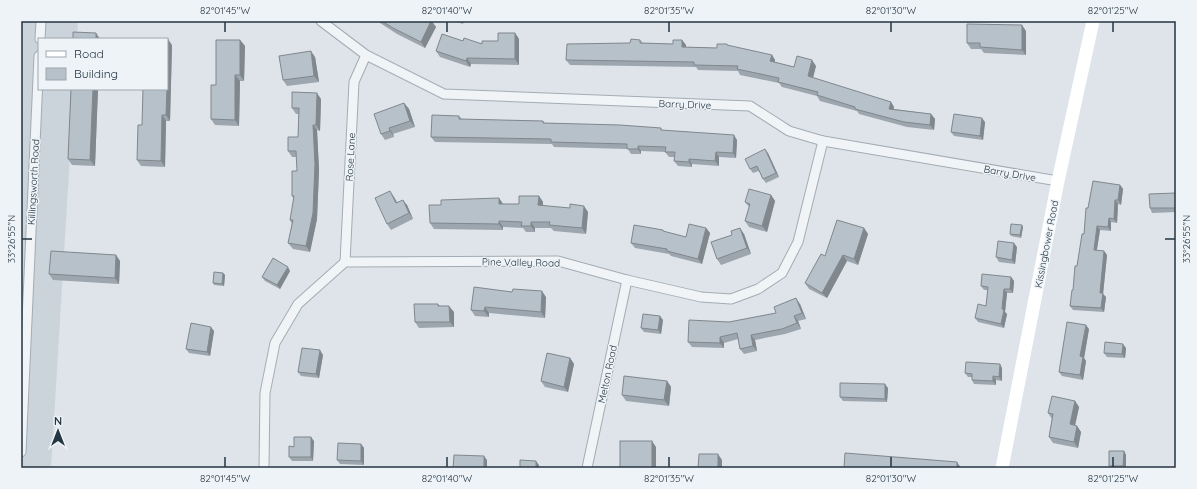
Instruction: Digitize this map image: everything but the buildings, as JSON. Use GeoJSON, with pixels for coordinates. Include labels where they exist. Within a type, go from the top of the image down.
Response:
{"type":"FeatureCollection","features":[{"type":"Feature","properties":{"kind":"street"},"geometry":{"type":"LineString","coordinates":[[40,38],[41,21]]}},
{"type":"Feature","properties":{"kind":"street","name":"Barry Drive"},"geometry":{"type":"LineString","coordinates":[[321,21],[366,55],[444,94],[750,106],[789,131],[823,141],[1058,181]]}},
{"type":"Feature","properties":{"kind":"street","name":"Kissingbower Road"},"geometry":{"type":"LineString","coordinates":[[1002,468],[1058,181],[1093,21]]}},
{"type":"Feature","properties":{"kind":"street","name":"Rose Lane"},"geometry":{"type":"LineString","coordinates":[[345,262],[354,82],[366,55]]}},
{"type":"Feature","properties":{"kind":"street","name":"Killingsworth Road"},"geometry":{"type":"LineString","coordinates":[[21,452],[38,78]]}},
{"type":"Feature","properties":{"kind":"street","name":"Pine Valley Road"},"geometry":{"type":"LineString","coordinates":[[345,262],[558,261],[627,280],[701,297],[731,299],[758,289],[782,273],[798,242],[823,141]]}},
{"type":"Feature","properties":{"kind":"street"},"geometry":{"type":"LineString","coordinates":[[264,468],[265,393],[275,342],[298,304],[345,262]]}},
{"type":"Feature","properties":{"kind":"street","name":"Melton Road"},"geometry":{"type":"LineString","coordinates":[[587,468],[627,280]]}},
{"type":"Feature","properties":{"kind":"shaded area"},"geometry":{"type":"Polygon","coordinates":[[[21,21],[78,21],[77,38],[38,38],[38,90],[74,90],[51,468],[21,468],[21,21]]]}}]}
